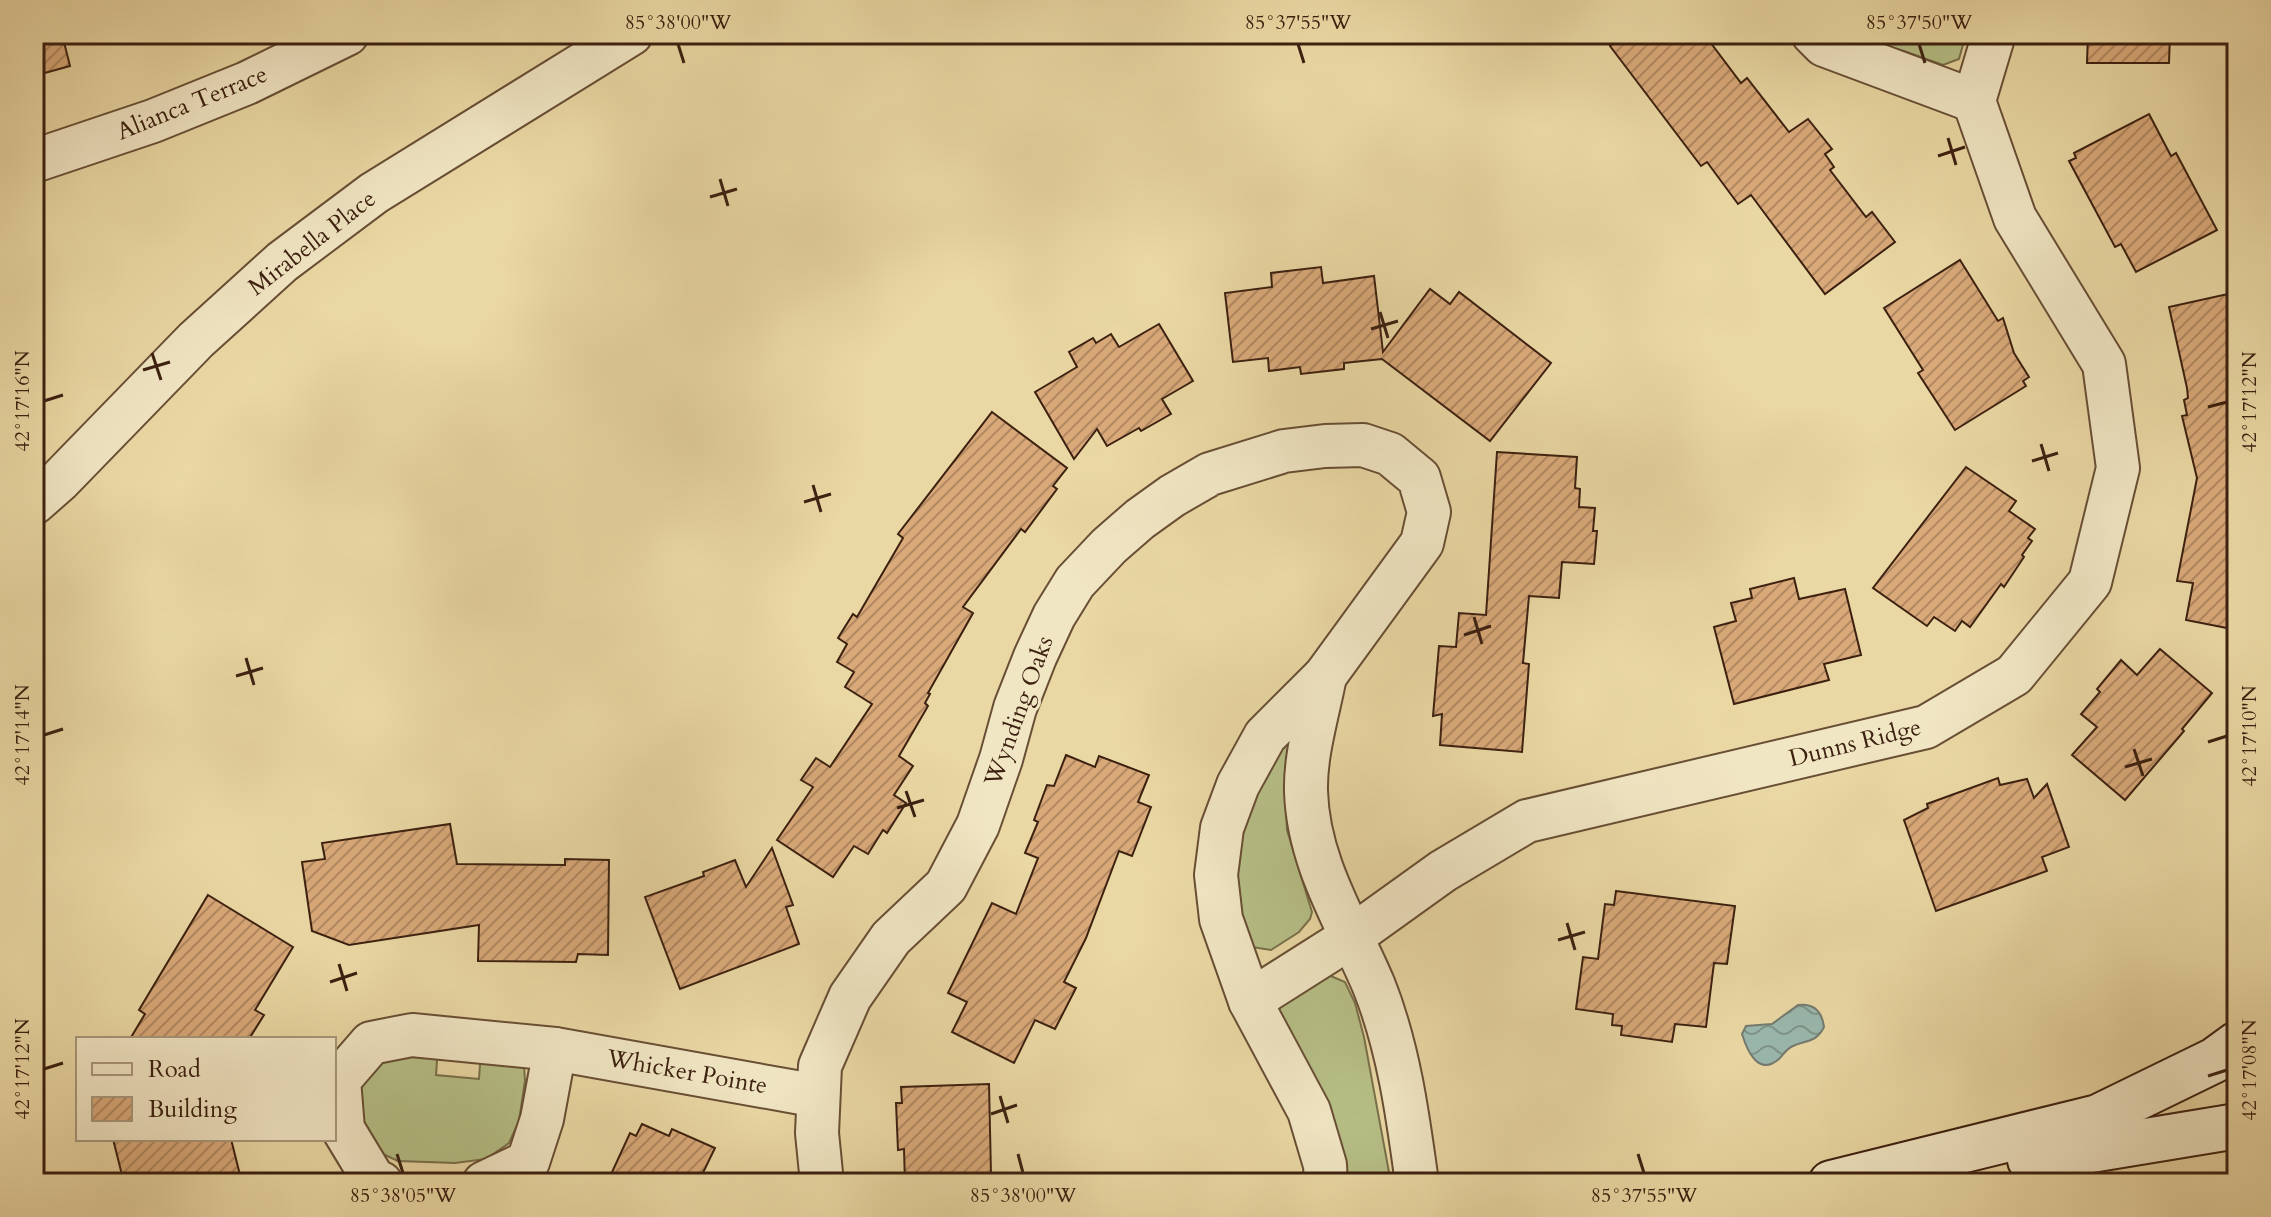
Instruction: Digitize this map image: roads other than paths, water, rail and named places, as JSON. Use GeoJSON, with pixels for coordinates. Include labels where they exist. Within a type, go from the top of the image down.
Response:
{"type":"FeatureCollection","features":[{"type":"Feature","properties":{"kind":"street","name":"Alianca Terrace"},"geometry":{"type":"LineString","coordinates":[[34,161],[153,121],[247,83],[347,34]]}},
{"type":"Feature","properties":{"kind":"street","name":"Mirabella Place"},"geometry":{"type":"LineString","coordinates":[[34,503],[196,340],[282,262],[374,193],[631,34]]}},
{"type":"Feature","properties":{"kind":"street"},"geometry":{"type":"LineString","coordinates":[[1813,34],[1824,45],[1974,101],[1994,34]]}},
{"type":"Feature","properties":{"kind":"street","name":"Dunns Ridge"},"geometry":{"type":"LineString","coordinates":[[1250,1001],[1351,937],[1443,871],[1527,821],[1926,727],[2014,675],[2090,582],[2118,468],[2104,364],[2015,218],[1974,101]]}},
{"type":"Feature","properties":{"kind":"street","name":"Wynding Oaks"},"geometry":{"type":"LineString","coordinates":[[822,1183],[817,1133],[820,1066],[850,997],[891,938],[946,886],[978,825],[1015,708],[1054,616],[1075,582],[1140,519],[1210,474],[1298,449],[1363,445],[1390,454],[1419,478],[1429,512],[1422,543],[1325,676],[1265,736],[1238,785],[1222,828],[1216,875],[1221,919],[1250,1001],[1309,1111],[1325,1165],[1326,1183]]}},
{"type":"Feature","properties":{"kind":"street","name":"Wynding Oaks"},"geometry":{"type":"LineString","coordinates":[[1325,676],[1306,789],[1312,837],[1327,886],[1375,988],[1405,1095],[1417,1183]]}},
{"type":"Feature","properties":{"kind":"street","name":"Whicker Pointe"},"geometry":{"type":"LineString","coordinates":[[381,1183],[375,1182],[343,1129],[339,1080],[371,1043],[412,1035],[555,1049],[818,1096]]}},
{"type":"Feature","properties":{"kind":"street"},"geometry":{"type":"LineString","coordinates":[[1831,1183],[2098,1117],[2215,1060],[2237,1044]]}},
{"type":"Feature","properties":{"kind":"street"},"geometry":{"type":"LineString","coordinates":[[484,1183],[528,1162],[542,1119],[555,1049]]}},
{"type":"Feature","properties":{"kind":"street"},"geometry":{"type":"LineString","coordinates":[[1869,1183],[2237,1126]]}},
{"type":"Feature","properties":{"kind":"water"},"geometry":{"type":"Polygon","coordinates":[[[1798,1005],[1809,1005],[1819,1013],[1824,1027],[1821,1032],[1791,1047],[1772,1064],[1759,1063],[1750,1054],[1744,1040],[1742,1034],[1746,1026],[1772,1024],[1798,1005]]]}}]}
